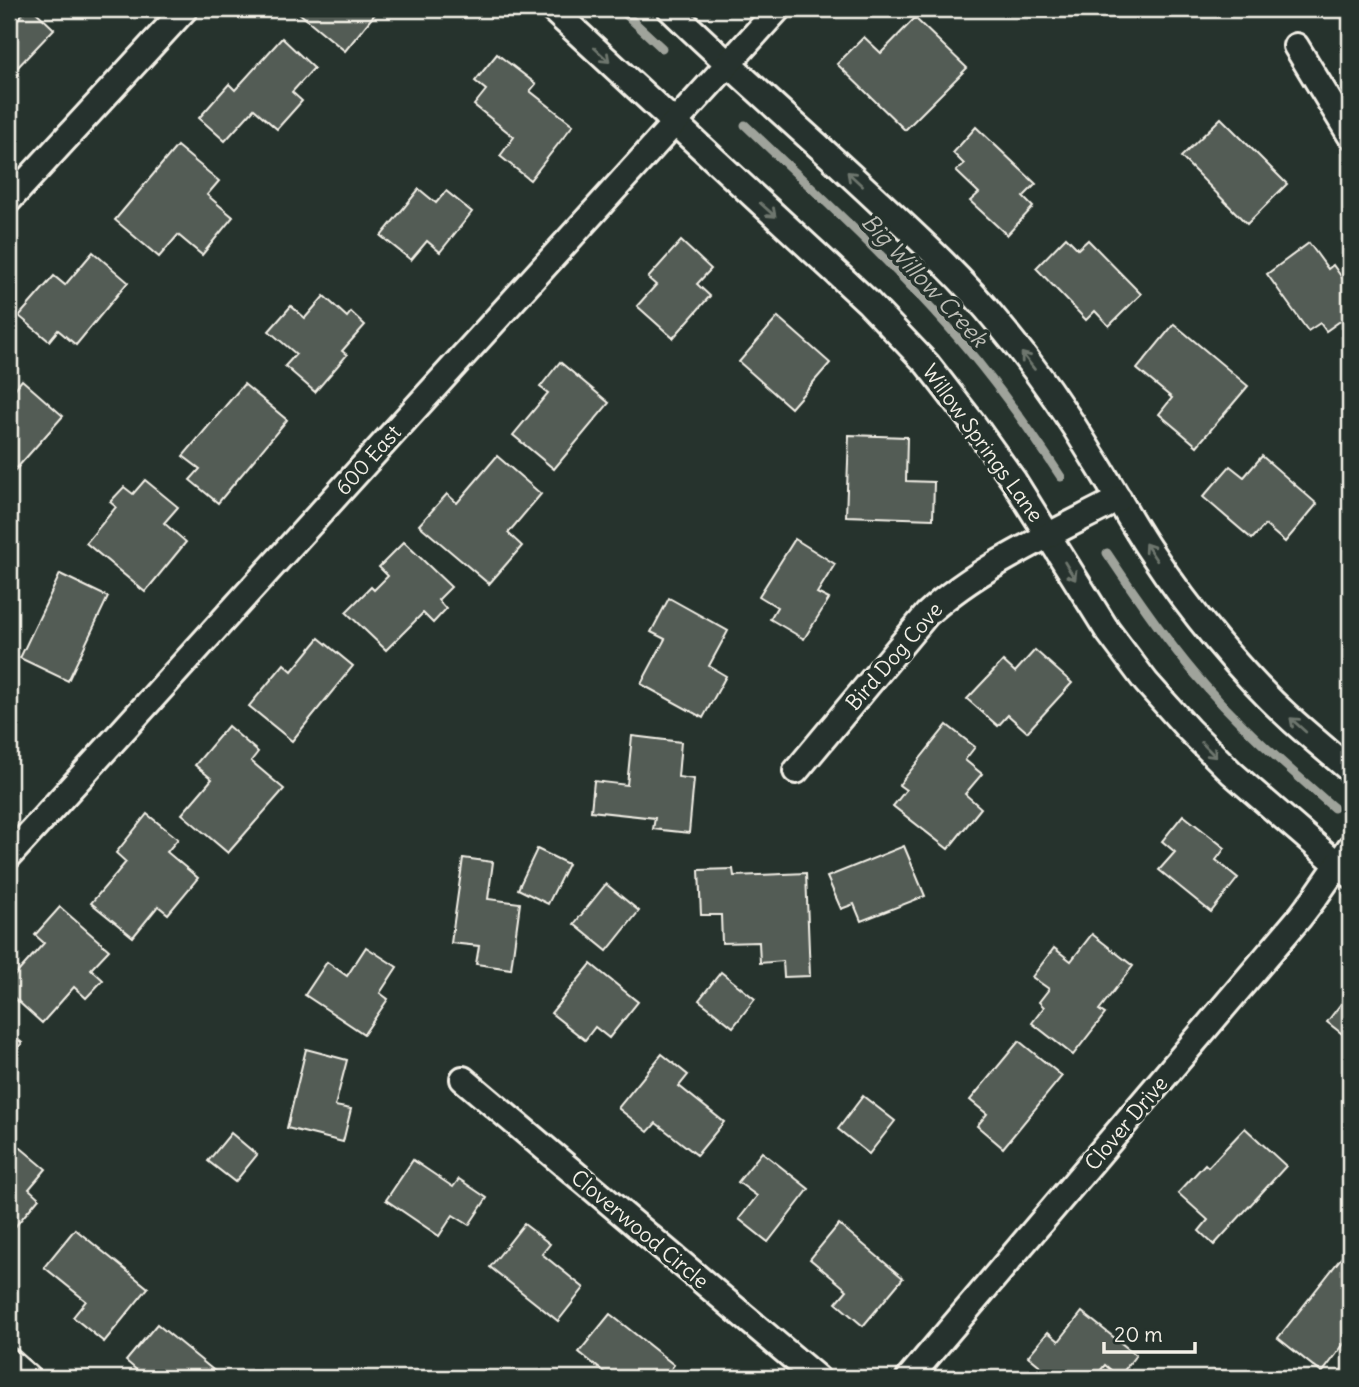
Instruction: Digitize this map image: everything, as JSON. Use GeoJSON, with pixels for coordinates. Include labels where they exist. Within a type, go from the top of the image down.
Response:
{"type":"FeatureCollection","features":[{"type":"Feature","properties":{"kind":"street"},"geometry":{"type":"LineString","coordinates":[[9,200],[185,9]]}},
{"type":"Feature","properties":{"kind":"street","name":"Willow Springs Lane"},"geometry":{"type":"LineString","coordinates":[[552,9],[869,302],[927,364],[1014,481],[1107,630],[1146,682],[1232,773],[1346,862]]}},
{"type":"Feature","properties":{"kind":"street"},"geometry":{"type":"LineString","coordinates":[[670,9],[895,216],[988,312],[1045,383],[1151,552],[1212,634],[1293,721],[1350,770]]}},
{"type":"Feature","properties":{"kind":"street","name":"600 East"},"geometry":{"type":"LineString","coordinates":[[9,856],[778,9]]}},
{"type":"Feature","properties":{"kind":"street"},"geometry":{"type":"LineString","coordinates":[[1296,46],[1350,135]]}},
{"type":"Feature","properties":{"kind":"street","name":"Bird Dog Cove"},"geometry":{"type":"LineString","coordinates":[[796,771],[927,614],[956,590],[1008,558],[1119,499]]}},
{"type":"Feature","properties":{"kind":"street","name":"Clover Drive"},"geometry":{"type":"LineString","coordinates":[[909,1378],[1346,862]]}},
{"type":"Feature","properties":{"kind":"street","name":"Cloverwood Circle"},"geometry":{"type":"LineString","coordinates":[[463,1079],[817,1378]]}},
{"type":"Feature","properties":{"kind":"street"},"geometry":{"type":"LineString","coordinates":[[9,1361],[28,1378]]}},
{"type":"Feature","properties":{"kind":"building"},"geometry":{"type":"Polygon","coordinates":[[[27,9],[33,9],[54,29],[16,69],[9,62],[9,20],[13,24],[27,9]]]}},
{"type":"Feature","properties":{"kind":"building"},"geometry":{"type":"Polygon","coordinates":[[[303,9],[379,9],[345,51],[299,13],[303,9]]]}},
{"type":"Feature","properties":{"kind":"building"},"geometry":{"type":"Polygon","coordinates":[[[915,18],[967,68],[905,130],[837,64],[864,37],[881,53],[915,18]]]}},
{"type":"Feature","properties":{"kind":"building"},"geometry":{"type":"Polygon","coordinates":[[[282,38],[314,68],[292,92],[302,101],[277,129],[254,109],[225,141],[199,118],[229,84],[235,90],[282,38]]]}},
{"type":"Feature","properties":{"kind":"building"},"geometry":{"type":"Polygon","coordinates":[[[497,54],[536,84],[530,91],[573,125],[530,180],[500,156],[514,137],[474,105],[486,90],[475,81],[497,54]]]}},
{"type":"Feature","properties":{"kind":"building"},"geometry":{"type":"Polygon","coordinates":[[[1221,118],[1287,184],[1247,224],[1181,157],[1221,118]]]}},
{"type":"Feature","properties":{"kind":"building"},"geometry":{"type":"Polygon","coordinates":[[[976,127],[1036,184],[1023,197],[1033,207],[1007,235],[970,201],[979,193],[956,171],[964,164],[953,153],[976,127]]]}},
{"type":"Feature","properties":{"kind":"building"},"geometry":{"type":"Polygon","coordinates":[[[177,146],[219,181],[207,195],[233,217],[202,255],[178,235],[159,257],[115,220],[177,146]]]}},
{"type":"Feature","properties":{"kind":"building"},"geometry":{"type":"Polygon","coordinates":[[[419,189],[436,203],[446,191],[472,212],[440,252],[427,241],[411,260],[381,236],[419,189]]]}},
{"type":"Feature","properties":{"kind":"building"},"geometry":{"type":"Polygon","coordinates":[[[1066,237],[1078,249],[1088,240],[1141,294],[1109,326],[1095,311],[1086,320],[1036,268],[1066,237]]]}},
{"type":"Feature","properties":{"kind":"building"},"geometry":{"type":"Polygon","coordinates":[[[681,241],[711,269],[697,284],[710,296],[673,338],[637,306],[656,285],[648,278],[681,241]]]}},
{"type":"Feature","properties":{"kind":"building"},"geometry":{"type":"Polygon","coordinates":[[[1309,243],[1328,269],[1333,265],[1350,289],[1350,314],[1326,331],[1320,323],[1308,331],[1267,274],[1309,243]]]}},
{"type":"Feature","properties":{"kind":"building"},"geometry":{"type":"Polygon","coordinates":[[[93,252],[128,282],[76,345],[58,330],[49,341],[19,316],[54,276],[65,285],[93,252]]]}},
{"type":"Feature","properties":{"kind":"building"},"geometry":{"type":"Polygon","coordinates":[[[324,296],[347,317],[351,312],[365,325],[342,351],[347,355],[315,392],[285,366],[296,354],[269,331],[291,306],[305,318],[324,296]]]}},
{"type":"Feature","properties":{"kind":"building"},"geometry":{"type":"Polygon","coordinates":[[[778,317],[830,363],[791,408],[739,362],[778,317]]]}},
{"type":"Feature","properties":{"kind":"building"},"geometry":{"type":"Polygon","coordinates":[[[1174,324],[1248,386],[1197,446],[1159,414],[1172,398],[1137,369],[1174,324]]]}},
{"type":"Feature","properties":{"kind":"building"},"geometry":{"type":"Polygon","coordinates":[[[560,362],[609,403],[554,469],[513,435],[548,393],[540,387],[560,362]]]}},
{"type":"Feature","properties":{"kind":"building"},"geometry":{"type":"Polygon","coordinates":[[[22,380],[63,416],[9,477],[9,396],[22,380]]]}},
{"type":"Feature","properties":{"kind":"building"},"geometry":{"type":"Polygon","coordinates":[[[244,384],[287,420],[218,503],[190,480],[200,469],[183,456],[244,384]]]}},
{"type":"Feature","properties":{"kind":"building"},"geometry":{"type":"Polygon","coordinates":[[[849,435],[907,437],[906,481],[934,482],[933,519],[846,516],[849,435]]]}},
{"type":"Feature","properties":{"kind":"building"},"geometry":{"type":"Polygon","coordinates":[[[497,456],[541,494],[508,533],[522,546],[489,584],[419,525],[447,494],[457,503],[497,456]]]}},
{"type":"Feature","properties":{"kind":"building"},"geometry":{"type":"Polygon","coordinates":[[[1262,456],[1317,504],[1285,542],[1265,525],[1252,539],[1203,497],[1230,466],[1244,477],[1262,456]]]}},
{"type":"Feature","properties":{"kind":"building"},"geometry":{"type":"Polygon","coordinates":[[[145,480],[178,507],[164,523],[186,542],[145,592],[86,543],[116,507],[110,502],[124,487],[133,494],[145,480]]]}},
{"type":"Feature","properties":{"kind":"building"},"geometry":{"type":"Polygon","coordinates":[[[795,539],[835,564],[817,593],[829,599],[804,639],[770,619],[777,607],[759,596],[795,539]]]}},
{"type":"Feature","properties":{"kind":"building"},"geometry":{"type":"Polygon","coordinates":[[[404,542],[451,587],[438,600],[446,609],[433,623],[423,613],[386,650],[346,612],[371,587],[374,590],[388,576],[379,567],[404,542]]]}},
{"type":"Feature","properties":{"kind":"building"},"geometry":{"type":"Polygon","coordinates":[[[60,574],[108,597],[68,681],[20,658],[60,574]]]}},
{"type":"Feature","properties":{"kind":"building"},"geometry":{"type":"Polygon","coordinates":[[[669,598],[728,631],[709,666],[726,676],[703,718],[641,684],[665,639],[651,632],[669,598]]]}},
{"type":"Feature","properties":{"kind":"building"},"geometry":{"type":"Polygon","coordinates":[[[319,638],[353,666],[292,741],[249,706],[284,664],[292,671],[319,638]]]}},
{"type":"Feature","properties":{"kind":"building"},"geometry":{"type":"Polygon","coordinates":[[[1035,650],[1072,683],[1027,732],[1008,715],[998,726],[967,699],[1003,661],[1015,672],[1035,650]]]}},
{"type":"Feature","properties":{"kind":"building"},"geometry":{"type":"Polygon","coordinates":[[[947,725],[975,747],[965,760],[982,774],[965,794],[981,808],[948,849],[893,806],[906,790],[899,785],[947,725]]]}},
{"type":"Feature","properties":{"kind":"building"},"geometry":{"type":"Polygon","coordinates":[[[228,726],[258,752],[251,761],[284,789],[228,853],[182,814],[212,779],[195,765],[228,726]]]}},
{"type":"Feature","properties":{"kind":"building"},"geometry":{"type":"Polygon","coordinates":[[[632,736],[681,742],[678,777],[694,779],[689,833],[653,829],[655,818],[591,811],[594,781],[627,785],[632,736]]]}},
{"type":"Feature","properties":{"kind":"building"},"geometry":{"type":"Polygon","coordinates":[[[147,814],[178,839],[167,852],[198,878],[168,914],[158,906],[133,937],[91,903],[126,862],[116,853],[147,814]]]}},
{"type":"Feature","properties":{"kind":"building"},"geometry":{"type":"Polygon","coordinates":[[[1183,815],[1225,848],[1216,860],[1238,878],[1211,912],[1159,870],[1175,852],[1162,841],[1183,815]]]}},
{"type":"Feature","properties":{"kind":"building"},"geometry":{"type":"Polygon","coordinates":[[[904,846],[925,896],[861,921],[854,904],[841,909],[827,877],[904,846]]]}},
{"type":"Feature","properties":{"kind":"building"},"geometry":{"type":"Polygon","coordinates":[[[537,849],[568,864],[548,904],[518,889],[537,849]]]}},
{"type":"Feature","properties":{"kind":"building"},"geometry":{"type":"Polygon","coordinates":[[[463,858],[493,862],[488,899],[520,903],[511,969],[476,964],[479,946],[451,943],[463,858]]]}},
{"type":"Feature","properties":{"kind":"building"},"geometry":{"type":"Polygon","coordinates":[[[733,869],[734,876],[806,873],[810,976],[784,977],[783,961],[760,963],[759,942],[722,943],[721,915],[701,915],[699,870],[733,869]]]}},
{"type":"Feature","properties":{"kind":"building"},"geometry":{"type":"Polygon","coordinates":[[[606,884],[639,911],[607,951],[574,924],[606,884]]]}},
{"type":"Feature","properties":{"kind":"building"},"geometry":{"type":"Polygon","coordinates":[[[60,907],[109,950],[91,969],[103,980],[86,998],[74,987],[42,1023],[9,993],[9,982],[44,943],[35,935],[60,907]]]}},
{"type":"Feature","properties":{"kind":"building"},"geometry":{"type":"Polygon","coordinates":[[[1092,934],[1133,966],[1099,1010],[1105,1014],[1073,1055],[1032,1023],[1044,1007],[1039,1002],[1049,989],[1032,977],[1054,948],[1071,961],[1092,934]]]}},
{"type":"Feature","properties":{"kind":"building"},"geometry":{"type":"Polygon","coordinates":[[[366,947],[397,967],[380,993],[388,999],[364,1034],[305,995],[327,962],[347,976],[366,947]]]}},
{"type":"Feature","properties":{"kind":"building"},"geometry":{"type":"Polygon","coordinates":[[[591,964],[638,1002],[609,1038],[595,1027],[585,1040],[551,1013],[591,964]]]}},
{"type":"Feature","properties":{"kind":"building"},"geometry":{"type":"Polygon","coordinates":[[[721,972],[755,999],[733,1027],[699,1000],[721,972]]]}},
{"type":"Feature","properties":{"kind":"building"},"geometry":{"type":"Polygon","coordinates":[[[1350,992],[1350,1040],[1327,1022],[1350,992]]]}},
{"type":"Feature","properties":{"kind":"building"},"geometry":{"type":"Polygon","coordinates":[[[9,1032],[22,1043],[9,1059],[9,1032]]]}},
{"type":"Feature","properties":{"kind":"building"},"geometry":{"type":"Polygon","coordinates":[[[1019,1041],[1062,1076],[1003,1148],[977,1126],[987,1114],[970,1100],[1019,1041]]]}},
{"type":"Feature","properties":{"kind":"building"},"geometry":{"type":"Polygon","coordinates":[[[306,1049],[347,1060],[335,1106],[351,1109],[343,1142],[287,1128],[306,1049]]]}},
{"type":"Feature","properties":{"kind":"building"},"geometry":{"type":"Polygon","coordinates":[[[662,1054],[688,1075],[679,1086],[724,1122],[697,1155],[656,1123],[648,1132],[618,1108],[662,1054]]]}},
{"type":"Feature","properties":{"kind":"building"},"geometry":{"type":"Polygon","coordinates":[[[863,1096],[895,1121],[869,1154],[838,1129],[863,1096]]]}},
{"type":"Feature","properties":{"kind":"building"},"geometry":{"type":"Polygon","coordinates":[[[1245,1128],[1286,1166],[1214,1245],[1199,1231],[1208,1220],[1178,1193],[1205,1164],[1208,1167],[1245,1128]]]}},
{"type":"Feature","properties":{"kind":"building"},"geometry":{"type":"Polygon","coordinates":[[[231,1133],[257,1155],[235,1182],[208,1161],[231,1133]]]}},
{"type":"Feature","properties":{"kind":"building"},"geometry":{"type":"Polygon","coordinates":[[[9,1138],[46,1169],[29,1189],[39,1198],[9,1234],[9,1138]]]}},
{"type":"Feature","properties":{"kind":"building"},"geometry":{"type":"Polygon","coordinates":[[[762,1152],[809,1189],[768,1242],[739,1219],[757,1196],[738,1182],[762,1152]]]}},
{"type":"Feature","properties":{"kind":"building"},"geometry":{"type":"Polygon","coordinates":[[[413,1160],[453,1187],[459,1179],[487,1198],[469,1225],[453,1215],[439,1236],[386,1200],[413,1160]]]}},
{"type":"Feature","properties":{"kind":"building"},"geometry":{"type":"Polygon","coordinates":[[[524,1224],[550,1244],[542,1254],[584,1288],[558,1321],[490,1267],[524,1224]]]}},
{"type":"Feature","properties":{"kind":"building"},"geometry":{"type":"Polygon","coordinates":[[[839,1224],[903,1278],[863,1326],[836,1303],[847,1290],[810,1259],[839,1224]]]}},
{"type":"Feature","properties":{"kind":"building"},"geometry":{"type":"Polygon","coordinates":[[[75,1229],[148,1288],[104,1342],[73,1317],[86,1301],[44,1267],[75,1229]]]}},
{"type":"Feature","properties":{"kind":"building"},"geometry":{"type":"Polygon","coordinates":[[[1349,1248],[1350,1336],[1322,1373],[1278,1338],[1349,1248]]]}},
{"type":"Feature","properties":{"kind":"building"},"geometry":{"type":"Polygon","coordinates":[[[1082,1312],[1136,1355],[1119,1377],[1105,1365],[1094,1378],[1055,1378],[1028,1356],[1048,1332],[1059,1341],[1082,1312]]]}},
{"type":"Feature","properties":{"kind":"building"},"geometry":{"type":"Polygon","coordinates":[[[610,1314],[674,1365],[664,1378],[611,1378],[579,1352],[610,1314]]]}},
{"type":"Feature","properties":{"kind":"building"},"geometry":{"type":"Polygon","coordinates":[[[157,1324],[223,1378],[146,1378],[126,1361],[157,1324]]]}},
{"type":"Feature","properties":{"kind":"waterway","name":"Big Willow Creek"},"geometry":{"type":"LineString","coordinates":[[620,9],[662,48]]}},
{"type":"Feature","properties":{"kind":"waterway","name":"Big Willow Creek"},"geometry":{"type":"LineString","coordinates":[[745,125],[865,240],[935,312],[1001,392],[1061,477]]}},
{"type":"Feature","properties":{"kind":"waterway","name":"Big Willow Creek"},"geometry":{"type":"LineString","coordinates":[[1107,553],[1160,630],[1227,710],[1334,808]]}}]}
